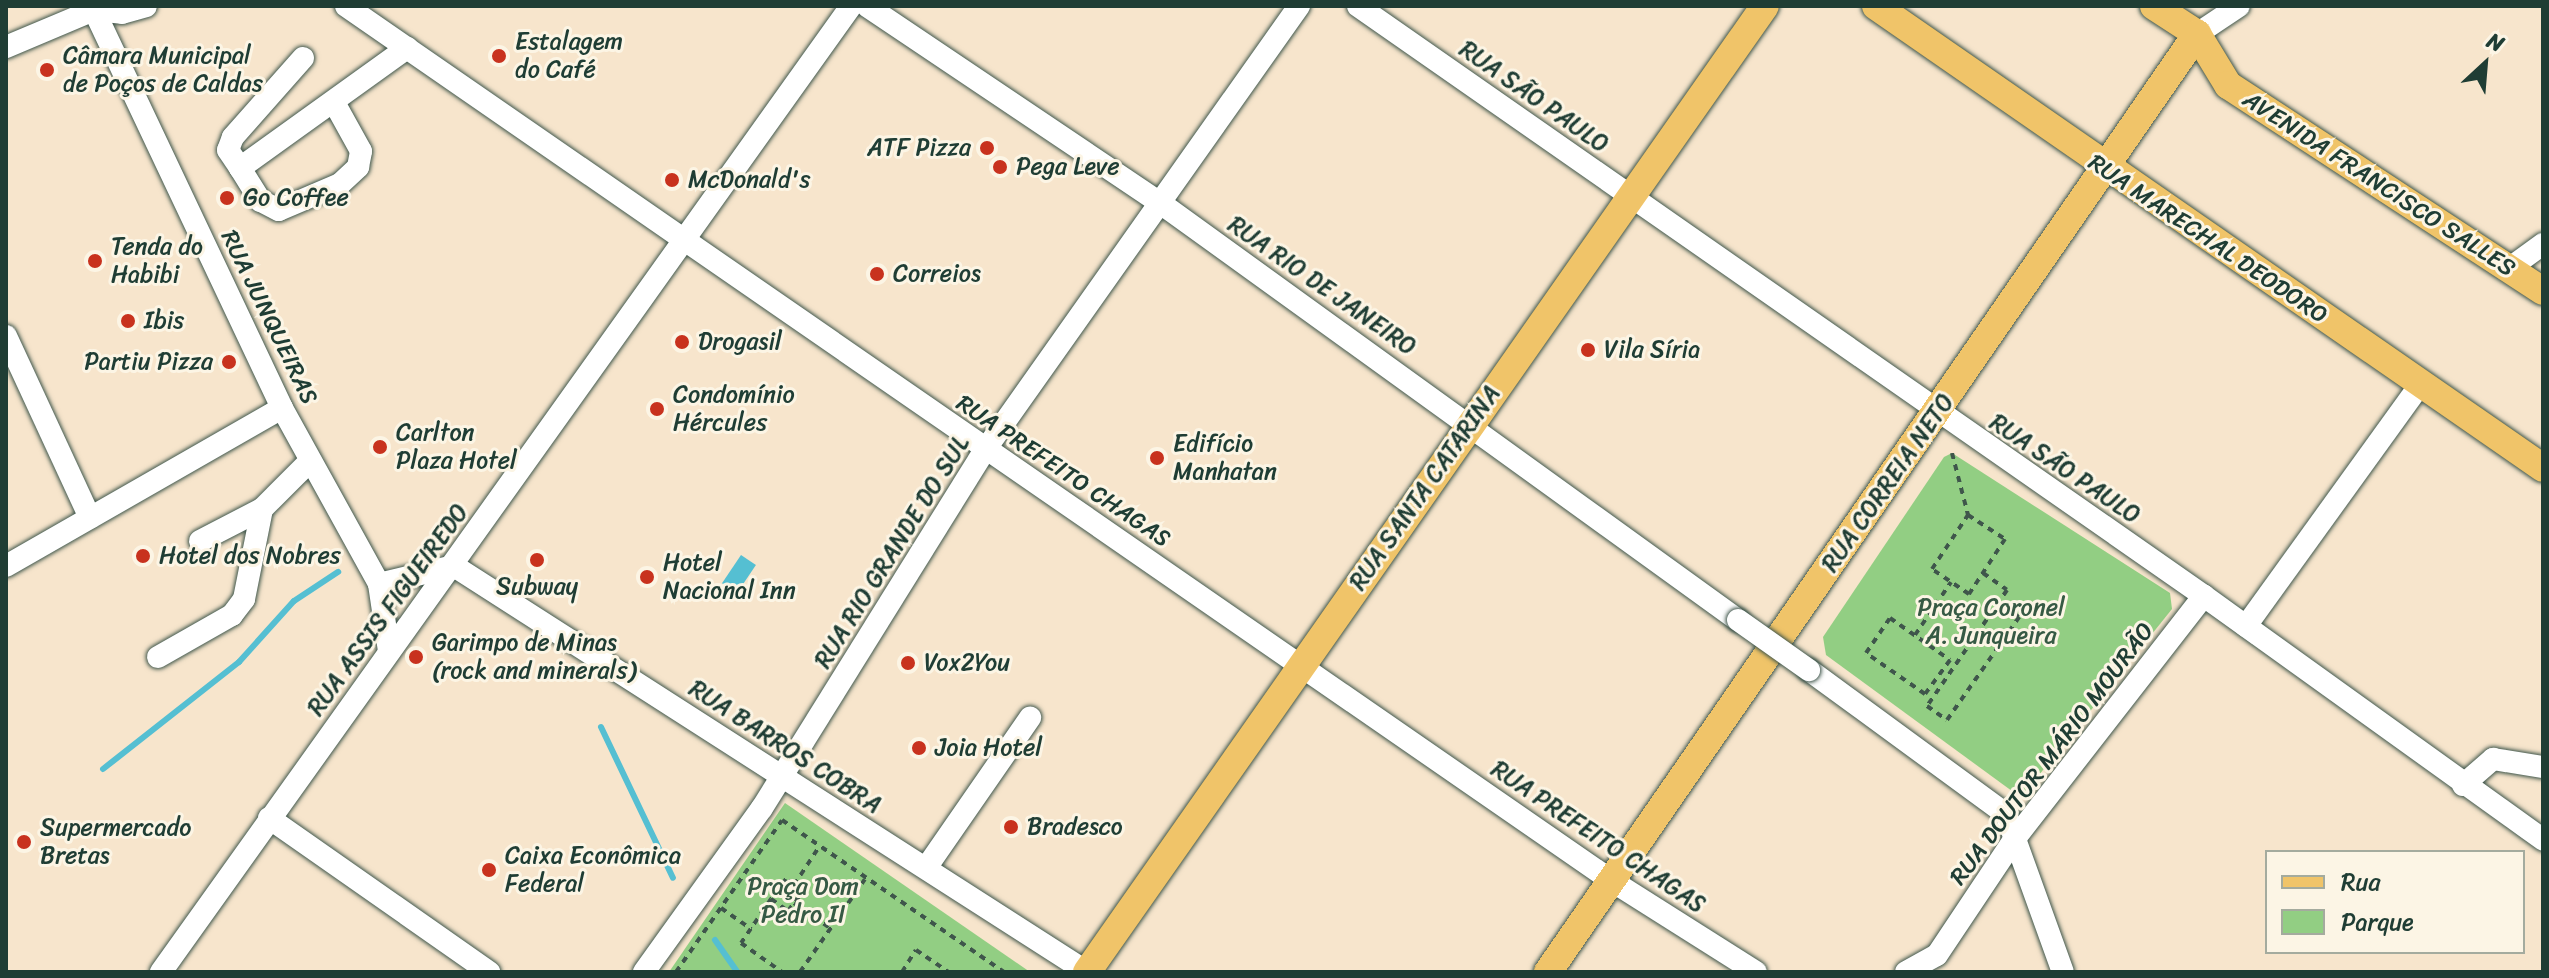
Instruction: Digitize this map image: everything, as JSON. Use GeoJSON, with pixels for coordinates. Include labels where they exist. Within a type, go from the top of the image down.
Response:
{"type":"FeatureCollection","features":[{"type":"Feature","properties":{"kind":"main road","name":"RUA SANTA CATARINA"},"geometry":{"type":"LineString","coordinates":[[1087,972],[1469,422],[1765,6]]}},
{"type":"Feature","properties":{"kind":"main road","name":"RUA MARECHAL DEODORO"},"geometry":{"type":"LineString","coordinates":[[1876,6],[2105,170],[2543,468]]}},
{"type":"Feature","properties":{"kind":"main road","name":"AVENIDA FRANCISCO SALLES"},"geometry":{"type":"LineString","coordinates":[[2154,6],[2197,34],[2228,85],[2543,291]]}},
{"type":"Feature","properties":{"kind":"main road","name":"RUA CORREIA NETO"},"geometry":{"type":"LineString","coordinates":[[1548,972],[2197,34]]}},
{"type":"Feature","properties":{"kind":"street"},"geometry":{"type":"LineString","coordinates":[[6,47],[93,8],[122,13],[146,6]]}},
{"type":"Feature","properties":{"kind":"street","name":"RUA PREFEITO CHAGAS"},"geometry":{"type":"LineString","coordinates":[[346,6],[1612,881],[1756,972]]}},
{"type":"Feature","properties":{"kind":"street","name":"RUA ASSIS FIGUEIREDO"},"geometry":{"type":"LineString","coordinates":[[161,972],[389,651],[454,566],[681,239],[851,6]]}},
{"type":"Feature","properties":{"kind":"street","name":"RUA RIO DE JANEIRO"},"geometry":{"type":"LineString","coordinates":[[867,6],[1159,202],[1469,422],[2006,814],[2013,841]]}},
{"type":"Feature","properties":{"kind":"street","name":"RUA RIO GRANDE DO SUL"},"geometry":{"type":"LineString","coordinates":[[644,972],[783,776],[985,450],[1299,6]]}},
{"type":"Feature","properties":{"kind":"street","name":"RUA SÃO PAULO"},"geometry":{"type":"LineString","coordinates":[[1358,6],[1632,196],[1936,413],[2204,596],[2543,840]]}},
{"type":"Feature","properties":{"kind":"street","name":"RUA CORREIA NETO"},"geometry":{"type":"LineString","coordinates":[[2197,34],[2239,6]]}},
{"type":"Feature","properties":{"kind":"street","name":"RUA JUNQUEIRAS"},"geometry":{"type":"LineString","coordinates":[[93,8],[282,408],[379,584],[389,651]]}},
{"type":"Feature","properties":{"kind":"street"},"geometry":{"type":"LineString","coordinates":[[240,168],[335,104],[407,48]]}},
{"type":"Feature","properties":{"kind":"street"},"geometry":{"type":"LineString","coordinates":[[303,58],[233,137],[228,150],[261,201],[279,210],[340,184],[358,167],[361,151],[335,104]]}},
{"type":"Feature","properties":{"kind":"street"},"geometry":{"type":"LineString","coordinates":[[2510,268],[2543,244]]}},
{"type":"Feature","properties":{"kind":"street"},"geometry":{"type":"LineString","coordinates":[[6,336],[90,518]]}},
{"type":"Feature","properties":{"kind":"street"},"geometry":{"type":"LineString","coordinates":[[2246,626],[2421,383]]}},
{"type":"Feature","properties":{"kind":"street"},"geometry":{"type":"LineString","coordinates":[[6,566],[282,408]]}},
{"type":"Feature","properties":{"kind":"street"},"geometry":{"type":"LineString","coordinates":[[200,541],[262,509],[310,461]]}},
{"type":"Feature","properties":{"kind":"street"},"geometry":{"type":"LineString","coordinates":[[158,657],[232,615],[244,599],[262,509]]}},
{"type":"Feature","properties":{"kind":"street"},"geometry":{"type":"LineString","coordinates":[[379,584],[454,566]]}},
{"type":"Feature","properties":{"kind":"street","name":"RUA BARROS COBRA"},"geometry":{"type":"LineString","coordinates":[[454,566],[1087,972]]}},
{"type":"Feature","properties":{"kind":"street","name":"RUA DOUTOR MÁRIO MOURÃO"},"geometry":{"type":"LineString","coordinates":[[1906,972],[1937,955],[2013,841],[2204,596]]}},
{"type":"Feature","properties":{"kind":"street"},"geometry":{"type":"LineString","coordinates":[[926,868],[1030,718]]}},
{"type":"Feature","properties":{"kind":"street"},"geometry":{"type":"LineString","coordinates":[[2463,785],[2493,759],[2543,767]]}},
{"type":"Feature","properties":{"kind":"street"},"geometry":{"type":"LineString","coordinates":[[269,818],[489,972]]}},
{"type":"Feature","properties":{"kind":"street"},"geometry":{"type":"LineString","coordinates":[[2013,841],[2063,972]]}},
{"type":"Feature","properties":{"kind":"path"},"geometry":{"type":"LineString","coordinates":[[1952,453],[1968,515],[2005,539],[1969,594],[1932,569],[1968,515]]}},
{"type":"Feature","properties":{"kind":"path"},"geometry":{"type":"LineString","coordinates":[[1983,573],[2007,590],[1927,706],[1947,720],[2019,617],[1999,602]]}},
{"type":"Feature","properties":{"kind":"path"},"geometry":{"type":"LineString","coordinates":[[1915,635],[1951,582]]}},
{"type":"Feature","properties":{"kind":"path"},"geometry":{"type":"LineString","coordinates":[[1925,694],[1950,660],[1890,618],[1866,653],[1932,699]]}},
{"type":"Feature","properties":{"kind":"path"},"geometry":{"type":"LineString","coordinates":[[676,972],[782,820],[1004,972]]}},
{"type":"Feature","properties":{"kind":"path"},"geometry":{"type":"LineString","coordinates":[[794,885],[820,846]]}},
{"type":"Feature","properties":{"kind":"path"},"geometry":{"type":"LineString","coordinates":[[771,899],[788,911],[803,891],[786,879],[771,899],[741,943],[782,972]]}},
{"type":"Feature","properties":{"kind":"path"},"geometry":{"type":"LineString","coordinates":[[800,972],[865,879]]}},
{"type":"Feature","properties":{"kind":"path"},"geometry":{"type":"LineString","coordinates":[[794,903],[830,928]]}},
{"type":"Feature","properties":{"kind":"path"},"geometry":{"type":"LineString","coordinates":[[721,908],[751,929]]}},
{"type":"Feature","properties":{"kind":"path"},"geometry":{"type":"LineString","coordinates":[[902,972],[916,950],[949,972]]}},
{"type":"Feature","properties":{"kind":"green space","name":"Praça Coronel A. Junqueira"},"geometry":{"type":"Polygon","coordinates":[[[1952,453],[2170,593],[2172,609],[2027,790],[2016,794],[1826,655],[1823,637],[1944,457],[1952,453]]]}},
{"type":"Feature","properties":{"kind":"green space","name":"Praça Dom Pedro II"},"geometry":{"type":"Polygon","coordinates":[[[785,803],[1030,972],[669,972],[785,803]]]}},
{"type":"Feature","properties":{"kind":"water"},"geometry":{"type":"Polygon","coordinates":[[[741,555],[756,565],[737,593],[722,583],[741,555]]]}},
{"type":"Feature","properties":{"kind":"waterway"},"geometry":{"type":"LineString","coordinates":[[103,769],[239,662],[294,601],[338,572]]}},
{"type":"Feature","properties":{"kind":"waterway"},"geometry":{"type":"LineString","coordinates":[[601,727],[673,878]]}},
{"type":"Feature","properties":{"kind":"waterway"},"geometry":{"type":"LineString","coordinates":[[715,940],[737,972]]}},
{"type":"Feature","properties":{"kind":"place","name":"Estalagem do Café"},"geometry":{"type":"Point","coordinates":[499,56]}},
{"type":"Feature","properties":{"kind":"place","name":"Câmara Municipal de Poços de Caldas"},"geometry":{"type":"Point","coordinates":[47,70]}},
{"type":"Feature","properties":{"kind":"place","name":"ATF Pizza"},"geometry":{"type":"Point","coordinates":[987,148]}},
{"type":"Feature","properties":{"kind":"place","name":"Pega Leve"},"geometry":{"type":"Point","coordinates":[1000,167]}},
{"type":"Feature","properties":{"kind":"place","name":"McDonald's"},"geometry":{"type":"Point","coordinates":[672,180]}},
{"type":"Feature","properties":{"kind":"place","name":"Go Coffee"},"geometry":{"type":"Point","coordinates":[227,198]}},
{"type":"Feature","properties":{"kind":"place","name":"Tenda do Habibi"},"geometry":{"type":"Point","coordinates":[95,261]}},
{"type":"Feature","properties":{"kind":"place","name":"Correios"},"geometry":{"type":"Point","coordinates":[877,274]}},
{"type":"Feature","properties":{"kind":"place","name":"Ibis"},"geometry":{"type":"Point","coordinates":[128,321]}},
{"type":"Feature","properties":{"kind":"place","name":"Drogasil"},"geometry":{"type":"Point","coordinates":[682,342]}},
{"type":"Feature","properties":{"kind":"place","name":"Vila Síria"},"geometry":{"type":"Point","coordinates":[1588,350]}},
{"type":"Feature","properties":{"kind":"place","name":"Partiu Pizza"},"geometry":{"type":"Point","coordinates":[229,362]}},
{"type":"Feature","properties":{"kind":"place","name":"Condomínio Hércules"},"geometry":{"type":"Point","coordinates":[657,409]}},
{"type":"Feature","properties":{"kind":"place","name":"Carlton Plaza Hotel"},"geometry":{"type":"Point","coordinates":[380,447]}},
{"type":"Feature","properties":{"kind":"place","name":"Edifício Manhatan"},"geometry":{"type":"Point","coordinates":[1157,458]}},
{"type":"Feature","properties":{"kind":"place","name":"Hotel dos Nobres"},"geometry":{"type":"Point","coordinates":[143,556]}},
{"type":"Feature","properties":{"kind":"place","name":"Subway"},"geometry":{"type":"Point","coordinates":[537,560]}},
{"type":"Feature","properties":{"kind":"place","name":"Hotel Nacional Inn"},"geometry":{"type":"Point","coordinates":[647,577]}},
{"type":"Feature","properties":{"kind":"place","name":"Garimpo de Minas (rock and minerals)"},"geometry":{"type":"Point","coordinates":[416,657]}},
{"type":"Feature","properties":{"kind":"place","name":"Vox2You"},"geometry":{"type":"Point","coordinates":[908,663]}},
{"type":"Feature","properties":{"kind":"place","name":"Joia Hotel"},"geometry":{"type":"Point","coordinates":[919,748]}},
{"type":"Feature","properties":{"kind":"place","name":"Bradesco"},"geometry":{"type":"Point","coordinates":[1011,827]}},
{"type":"Feature","properties":{"kind":"place","name":"Supermercado Bretas"},"geometry":{"type":"Point","coordinates":[24,842]}},
{"type":"Feature","properties":{"kind":"place","name":"Caixa Econômica Federal"},"geometry":{"type":"Point","coordinates":[489,870]}}]}
